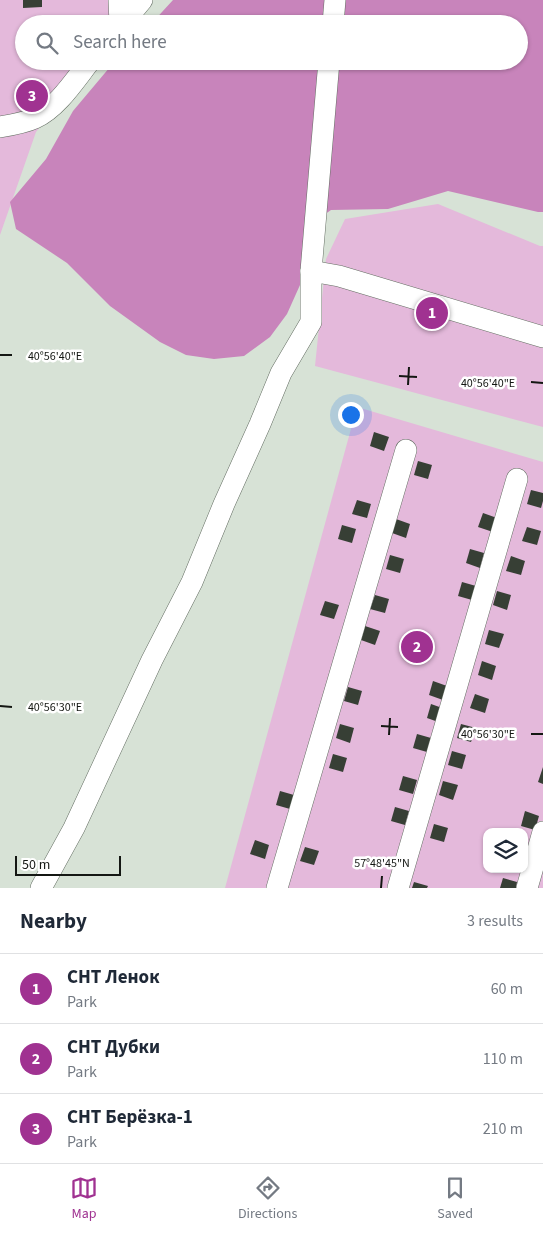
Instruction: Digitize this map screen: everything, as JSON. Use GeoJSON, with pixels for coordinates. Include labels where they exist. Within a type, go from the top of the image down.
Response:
{"type":"FeatureCollection","features":[{"type":"Feature","properties":{"kind":"street"},"geometry":{"type":"LineString","coordinates":[[119,0],[120,15]]}},
{"type":"Feature","properties":{"kind":"street"},"geometry":{"type":"LineString","coordinates":[[129,15],[142,0]]}},
{"type":"Feature","properties":{"kind":"street"},"geometry":{"type":"LineString","coordinates":[[333,15],[335,0]]}},
{"type":"Feature","properties":{"kind":"street"},"geometry":{"type":"LineString","coordinates":[[0,127],[21,123],[51,108],[83,70]]}},
{"type":"Feature","properties":{"kind":"street"},"geometry":{"type":"LineString","coordinates":[[41,888],[74,828],[152,660],[192,582],[280,374],[311,322],[311,270],[328,70]]}},
{"type":"Feature","properties":{"kind":"street"},"geometry":{"type":"LineString","coordinates":[[311,270],[339,276],[543,338]]}},
{"type":"Feature","properties":{"kind":"street"},"geometry":{"type":"LineString","coordinates":[[276,888],[406,450]]}},
{"type":"Feature","properties":{"kind":"street"},"geometry":{"type":"LineString","coordinates":[[398,888],[517,479]]}},
{"type":"Feature","properties":{"kind":"street"},"geometry":{"type":"LineString","coordinates":[[527,888],[543,832]]}},
{"type":"Feature","properties":{"kind":"shaded area"},"geometry":{"type":"Polygon","coordinates":[[[0,0],[140,0],[128,15],[15,15],[15,70],[85,70],[36,132],[0,235],[0,0]]]}},
{"type":"Feature","properties":{"kind":"shaded area"},"geometry":{"type":"Polygon","coordinates":[[[173,0],[543,0],[543,212],[448,191],[388,209],[331,210],[307,227],[300,285],[287,314],[270,337],[244,356],[214,359],[186,355],[160,342],[110,306],[67,263],[16,229],[10,202],[46,159],[73,111],[107,70],[528,70],[528,15],[159,15],[173,0]]]}},
{"type":"Feature","properties":{"kind":"shaded area"},"geometry":{"type":"Polygon","coordinates":[[[438,204],[543,246],[543,427],[315,366],[326,259],[345,219],[438,204]]]}},
{"type":"Feature","properties":{"kind":"shaded area"},"geometry":{"type":"Polygon","coordinates":[[[357,407],[543,462],[543,888],[225,888],[357,407]]]}},
{"type":"Feature","properties":{"kind":"building"},"geometry":{"type":"Polygon","coordinates":[[[23,0],[42,0],[42,7],[23,8],[23,0]]]}},
{"type":"Feature","properties":{"kind":"building"},"geometry":{"type":"Polygon","coordinates":[[[374,432],[389,437],[384,451],[370,446],[374,432]]]}},
{"type":"Feature","properties":{"kind":"building"},"geometry":{"type":"Polygon","coordinates":[[[418,461],[432,465],[428,479],[414,475],[418,461]]]}},
{"type":"Feature","properties":{"kind":"building"},"geometry":{"type":"Polygon","coordinates":[[[531,490],[543,493],[541,508],[527,504],[531,490]]]}},
{"type":"Feature","properties":{"kind":"building"},"geometry":{"type":"Polygon","coordinates":[[[357,500],[371,504],[367,518],[352,514],[357,500]]]}},
{"type":"Feature","properties":{"kind":"building"},"geometry":{"type":"Polygon","coordinates":[[[483,513],[497,518],[493,532],[478,527],[483,513]]]}},
{"type":"Feature","properties":{"kind":"building"},"geometry":{"type":"Polygon","coordinates":[[[396,519],[410,524],[406,538],[392,533],[396,519]]]}},
{"type":"Feature","properties":{"kind":"building"},"geometry":{"type":"Polygon","coordinates":[[[342,525],[356,529],[352,543],[338,539],[342,525]]]}},
{"type":"Feature","properties":{"kind":"building"},"geometry":{"type":"Polygon","coordinates":[[[527,527],[541,531],[537,545],[522,541],[527,527]]]}},
{"type":"Feature","properties":{"kind":"building"},"geometry":{"type":"Polygon","coordinates":[[[470,549],[484,553],[480,568],[466,563],[470,549]]]}},
{"type":"Feature","properties":{"kind":"building"},"geometry":{"type":"Polygon","coordinates":[[[390,555],[404,559],[400,573],[386,569],[390,555]]]}},
{"type":"Feature","properties":{"kind":"building"},"geometry":{"type":"Polygon","coordinates":[[[511,556],[525,561],[521,575],[506,571],[511,556]]]}},
{"type":"Feature","properties":{"kind":"building"},"geometry":{"type":"Polygon","coordinates":[[[462,582],[476,586],[472,600],[458,596],[462,582]]]}},
{"type":"Feature","properties":{"kind":"building"},"geometry":{"type":"Polygon","coordinates":[[[497,591],[511,595],[507,610],[493,605],[497,591]]]}},
{"type":"Feature","properties":{"kind":"building"},"geometry":{"type":"Polygon","coordinates":[[[375,595],[389,599],[385,613],[370,609],[375,595]]]}},
{"type":"Feature","properties":{"kind":"building"},"geometry":{"type":"Polygon","coordinates":[[[325,601],[339,605],[334,619],[320,615],[325,601]]]}},
{"type":"Feature","properties":{"kind":"building"},"geometry":{"type":"Polygon","coordinates":[[[365,626],[380,631],[375,645],[361,640],[365,626]]]}},
{"type":"Feature","properties":{"kind":"building"},"geometry":{"type":"Polygon","coordinates":[[[489,630],[504,634],[499,648],[485,644],[489,630]]]}},
{"type":"Feature","properties":{"kind":"building"},"geometry":{"type":"Polygon","coordinates":[[[482,661],[496,666],[492,680],[478,675],[482,661]]]}},
{"type":"Feature","properties":{"kind":"building"},"geometry":{"type":"Polygon","coordinates":[[[433,681],[447,686],[443,700],[429,695],[433,681]]]}},
{"type":"Feature","properties":{"kind":"building"},"geometry":{"type":"Polygon","coordinates":[[[348,687],[362,691],[358,705],[344,701],[348,687]]]}},
{"type":"Feature","properties":{"kind":"building"},"geometry":{"type":"Polygon","coordinates":[[[475,694],[489,699],[485,713],[470,708],[475,694]]]}},
{"type":"Feature","properties":{"kind":"building"},"geometry":{"type":"Polygon","coordinates":[[[431,704],[445,709],[441,723],[427,718],[431,704]]]}},
{"type":"Feature","properties":{"kind":"building"},"geometry":{"type":"Polygon","coordinates":[[[340,724],[354,728],[350,743],[336,738],[340,724]]]}},
{"type":"Feature","properties":{"kind":"building"},"geometry":{"type":"Polygon","coordinates":[[[461,724],[476,728],[471,742],[457,738],[461,724]]]}},
{"type":"Feature","properties":{"kind":"building"},"geometry":{"type":"Polygon","coordinates":[[[417,734],[431,738],[427,752],[413,748],[417,734]]]}},
{"type":"Feature","properties":{"kind":"building"},"geometry":{"type":"Polygon","coordinates":[[[452,751],[466,755],[462,769],[448,765],[452,751]]]}},
{"type":"Feature","properties":{"kind":"building"},"geometry":{"type":"Polygon","coordinates":[[[333,754],[347,758],[343,772],[329,768],[333,754]]]}},
{"type":"Feature","properties":{"kind":"building"},"geometry":{"type":"Polygon","coordinates":[[[543,767],[543,784],[538,782],[543,767]]]}},
{"type":"Feature","properties":{"kind":"building"},"geometry":{"type":"Polygon","coordinates":[[[403,776],[417,780],[413,794],[399,790],[403,776]]]}},
{"type":"Feature","properties":{"kind":"building"},"geometry":{"type":"Polygon","coordinates":[[[443,781],[458,785],[453,800],[439,795],[443,781]]]}},
{"type":"Feature","properties":{"kind":"building"},"geometry":{"type":"Polygon","coordinates":[[[280,791],[294,795],[290,809],[276,805],[280,791]]]}},
{"type":"Feature","properties":{"kind":"building"},"geometry":{"type":"Polygon","coordinates":[[[395,807],[409,811],[405,825],[391,821],[395,807]]]}},
{"type":"Feature","properties":{"kind":"building"},"geometry":{"type":"Polygon","coordinates":[[[525,811],[539,816],[535,830],[521,826],[525,811]]]}},
{"type":"Feature","properties":{"kind":"building"},"geometry":{"type":"Polygon","coordinates":[[[434,824],[448,828],[444,842],[430,838],[434,824]]]}},
{"type":"Feature","properties":{"kind":"building"},"geometry":{"type":"Polygon","coordinates":[[[255,840],[269,845],[265,859],[250,854],[255,840]]]}},
{"type":"Feature","properties":{"kind":"building"},"geometry":{"type":"Polygon","coordinates":[[[305,847],[319,851],[314,865],[300,861],[305,847]]]}},
{"type":"Feature","properties":{"kind":"building"},"geometry":{"type":"Polygon","coordinates":[[[503,878],[517,882],[516,888],[500,888],[503,878]]]}},
{"type":"Feature","properties":{"kind":"building"},"geometry":{"type":"Polygon","coordinates":[[[414,882],[428,886],[427,888],[412,888],[414,882]]]}},
{"type":"Feature","properties":{"kind":"place","name":"СНТ Берёзка-1"},"geometry":{"type":"Point","coordinates":[32,96]}},
{"type":"Feature","properties":{"kind":"place","name":"СНТ Ленок"},"geometry":{"type":"Point","coordinates":[432,313]}},
{"type":"Feature","properties":{"kind":"place","name":"СНТ Дубки"},"geometry":{"type":"Point","coordinates":[417,647]}}]}
